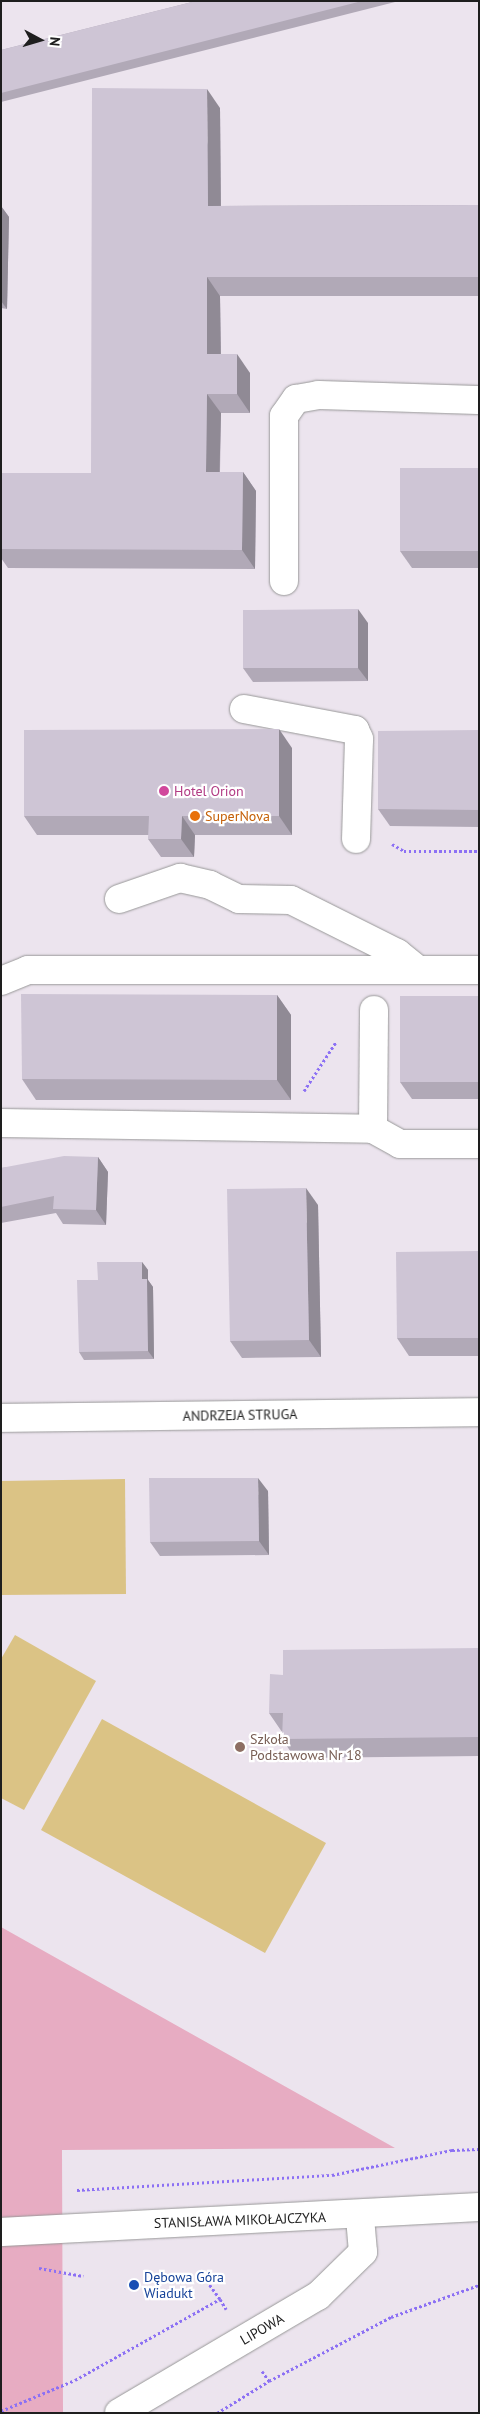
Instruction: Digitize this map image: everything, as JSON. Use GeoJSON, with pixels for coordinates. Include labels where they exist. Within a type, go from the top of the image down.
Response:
{"type":"FeatureCollection","features":[{"type":"Feature","properties":{"kind":"street"},"geometry":{"type":"LineString","coordinates":[[284,581],[284,416],[296,399],[318,395],[479,400]]}},
{"type":"Feature","properties":{"kind":"street"},"geometry":{"type":"LineString","coordinates":[[244,709],[355,730],[359,739],[356,838]]}},
{"type":"Feature","properties":{"kind":"street"},"geometry":{"type":"LineString","coordinates":[[119,899],[180,878],[210,885],[239,899],[291,900],[397,953],[418,970]]}},
{"type":"Feature","properties":{"kind":"street"},"geometry":{"type":"LineString","coordinates":[[1,981],[28,970],[479,970]]}},
{"type":"Feature","properties":{"kind":"street"},"geometry":{"type":"LineString","coordinates":[[372,1129],[374,1010]]}},
{"type":"Feature","properties":{"kind":"street"},"geometry":{"type":"LineString","coordinates":[[1,1123],[372,1129],[400,1144],[479,1144]]}},
{"type":"Feature","properties":{"kind":"street","name":"ANDRZEJA STRUGA"},"geometry":{"type":"LineString","coordinates":[[1,1418],[479,1412]]}},
{"type":"Feature","properties":{"kind":"street","name":"STANISŁAWA MIKOŁAJCZYKA"},"geometry":{"type":"LineString","coordinates":[[1,2232],[360,2215],[479,2207]]}},
{"type":"Feature","properties":{"kind":"street","name":"LIPOWA"},"geometry":{"type":"LineString","coordinates":[[119,2413],[318,2296],[349,2269],[363,2252],[360,2215]]}},
{"type":"Feature","properties":{"kind":"path"},"geometry":{"type":"LineString","coordinates":[[356,838],[404,851],[479,852]]}},
{"type":"Feature","properties":{"kind":"path"},"geometry":{"type":"LineString","coordinates":[[280,1127],[338,1039]]}},
{"type":"Feature","properties":{"kind":"path"},"geometry":{"type":"LineString","coordinates":[[69,2190],[332,2176],[452,2150],[479,2149]]}},
{"type":"Feature","properties":{"kind":"path"},"geometry":{"type":"LineString","coordinates":[[29,2266],[83,2276]]}},
{"type":"Feature","properties":{"kind":"path"},"geometry":{"type":"LineString","coordinates":[[203,2276],[220,2299],[269,2381]]}},
{"type":"Feature","properties":{"kind":"path"},"geometry":{"type":"LineString","coordinates":[[217,2413],[269,2381],[391,2317],[479,2285]]}},
{"type":"Feature","properties":{"kind":"path"},"geometry":{"type":"LineString","coordinates":[[1,2411],[74,2380],[220,2299]]}},
{"type":"Feature","properties":{"kind":"shaded area"},"geometry":{"type":"Polygon","coordinates":[[[125,1479],[126,1594],[1,1595],[1,1481],[125,1479]]]}},
{"type":"Feature","properties":{"kind":"shaded area"},"geometry":{"type":"Polygon","coordinates":[[[15,1635],[96,1681],[24,1810],[1,1798],[1,1659],[15,1635]]]}},
{"type":"Feature","properties":{"kind":"shaded area"},"geometry":{"type":"Polygon","coordinates":[[[102,1719],[326,1843],[265,1953],[41,1830],[102,1719]]]}},
{"type":"Feature","properties":{"kind":"shaded area"},"geometry":{"type":"Polygon","coordinates":[[[1,1927],[395,2148],[62,2150],[63,2413],[1,2413],[1,1927]]]}},
{"type":"Feature","properties":{"kind":"building"},"geometry":{"type":"Polygon","coordinates":[[[196,1],[362,1],[1,93],[1,50],[196,1]]]}},
{"type":"Feature","properties":{"kind":"building"},"geometry":{"type":"Polygon","coordinates":[[[92,88],[207,89],[208,206],[479,205],[479,277],[207,277],[207,354],[237,354],[237,394],[207,394],[206,472],[243,472],[242,550],[1,549],[1,473],[91,473],[92,88]]]}},
{"type":"Feature","properties":{"kind":"building"},"geometry":{"type":"Polygon","coordinates":[[[400,468],[479,468],[479,551],[400,551],[400,468]]]}},
{"type":"Feature","properties":{"kind":"building"},"geometry":{"type":"Polygon","coordinates":[[[358,609],[358,668],[243,668],[243,610],[358,609]]]}},
{"type":"Feature","properties":{"kind":"building","name":"Hotel Orion"},"geometry":{"type":"Polygon","coordinates":[[[279,729],[279,816],[182,816],[181,839],[148,839],[149,816],[24,816],[24,730],[279,729]]]}},
{"type":"Feature","properties":{"kind":"building"},"geometry":{"type":"Polygon","coordinates":[[[479,730],[479,810],[378,809],[378,731],[479,730]]]}},
{"type":"Feature","properties":{"kind":"building"},"geometry":{"type":"Polygon","coordinates":[[[21,994],[277,995],[277,1080],[22,1079],[21,994]]]}},
{"type":"Feature","properties":{"kind":"building"},"geometry":{"type":"Polygon","coordinates":[[[400,996],[479,996],[479,1082],[400,1082],[400,996]]]}},
{"type":"Feature","properties":{"kind":"building"},"geometry":{"type":"Polygon","coordinates":[[[64,1156],[98,1157],[96,1210],[53,1209],[54,1196],[1,1207],[1,1168],[64,1156]]]}},
{"type":"Feature","properties":{"kind":"building"},"geometry":{"type":"Polygon","coordinates":[[[306,1188],[309,1340],[230,1341],[227,1189],[306,1188]]]}},
{"type":"Feature","properties":{"kind":"building"},"geometry":{"type":"Polygon","coordinates":[[[479,1251],[479,1338],[397,1338],[396,1252],[479,1251]]]}},
{"type":"Feature","properties":{"kind":"building"},"geometry":{"type":"Polygon","coordinates":[[[97,1262],[142,1262],[142,1279],[147,1279],[148,1351],[79,1352],[77,1280],[98,1280],[97,1262]]]}},
{"type":"Feature","properties":{"kind":"building"},"geometry":{"type":"Polygon","coordinates":[[[149,1478],[258,1478],[259,1541],[150,1542],[149,1478]]]}},
{"type":"Feature","properties":{"kind":"building"},"geometry":{"type":"Polygon","coordinates":[[[479,1648],[479,1737],[282,1739],[283,1713],[269,1713],[270,1674],[283,1675],[283,1650],[479,1648]]]}},
{"type":"Feature","properties":{"kind":"place","name":"Hotel Orion"},"geometry":{"type":"Point","coordinates":[164,791]}},
{"type":"Feature","properties":{"kind":"place","name":"SuperNova"},"geometry":{"type":"Point","coordinates":[195,816]}},
{"type":"Feature","properties":{"kind":"place","name":"Szkoła Podstawowa Nr 18"},"geometry":{"type":"Point","coordinates":[240,1747]}},
{"type":"Feature","properties":{"kind":"place","name":"Dębowa Góra Wiadukt"},"geometry":{"type":"Point","coordinates":[134,2285]}}]}
